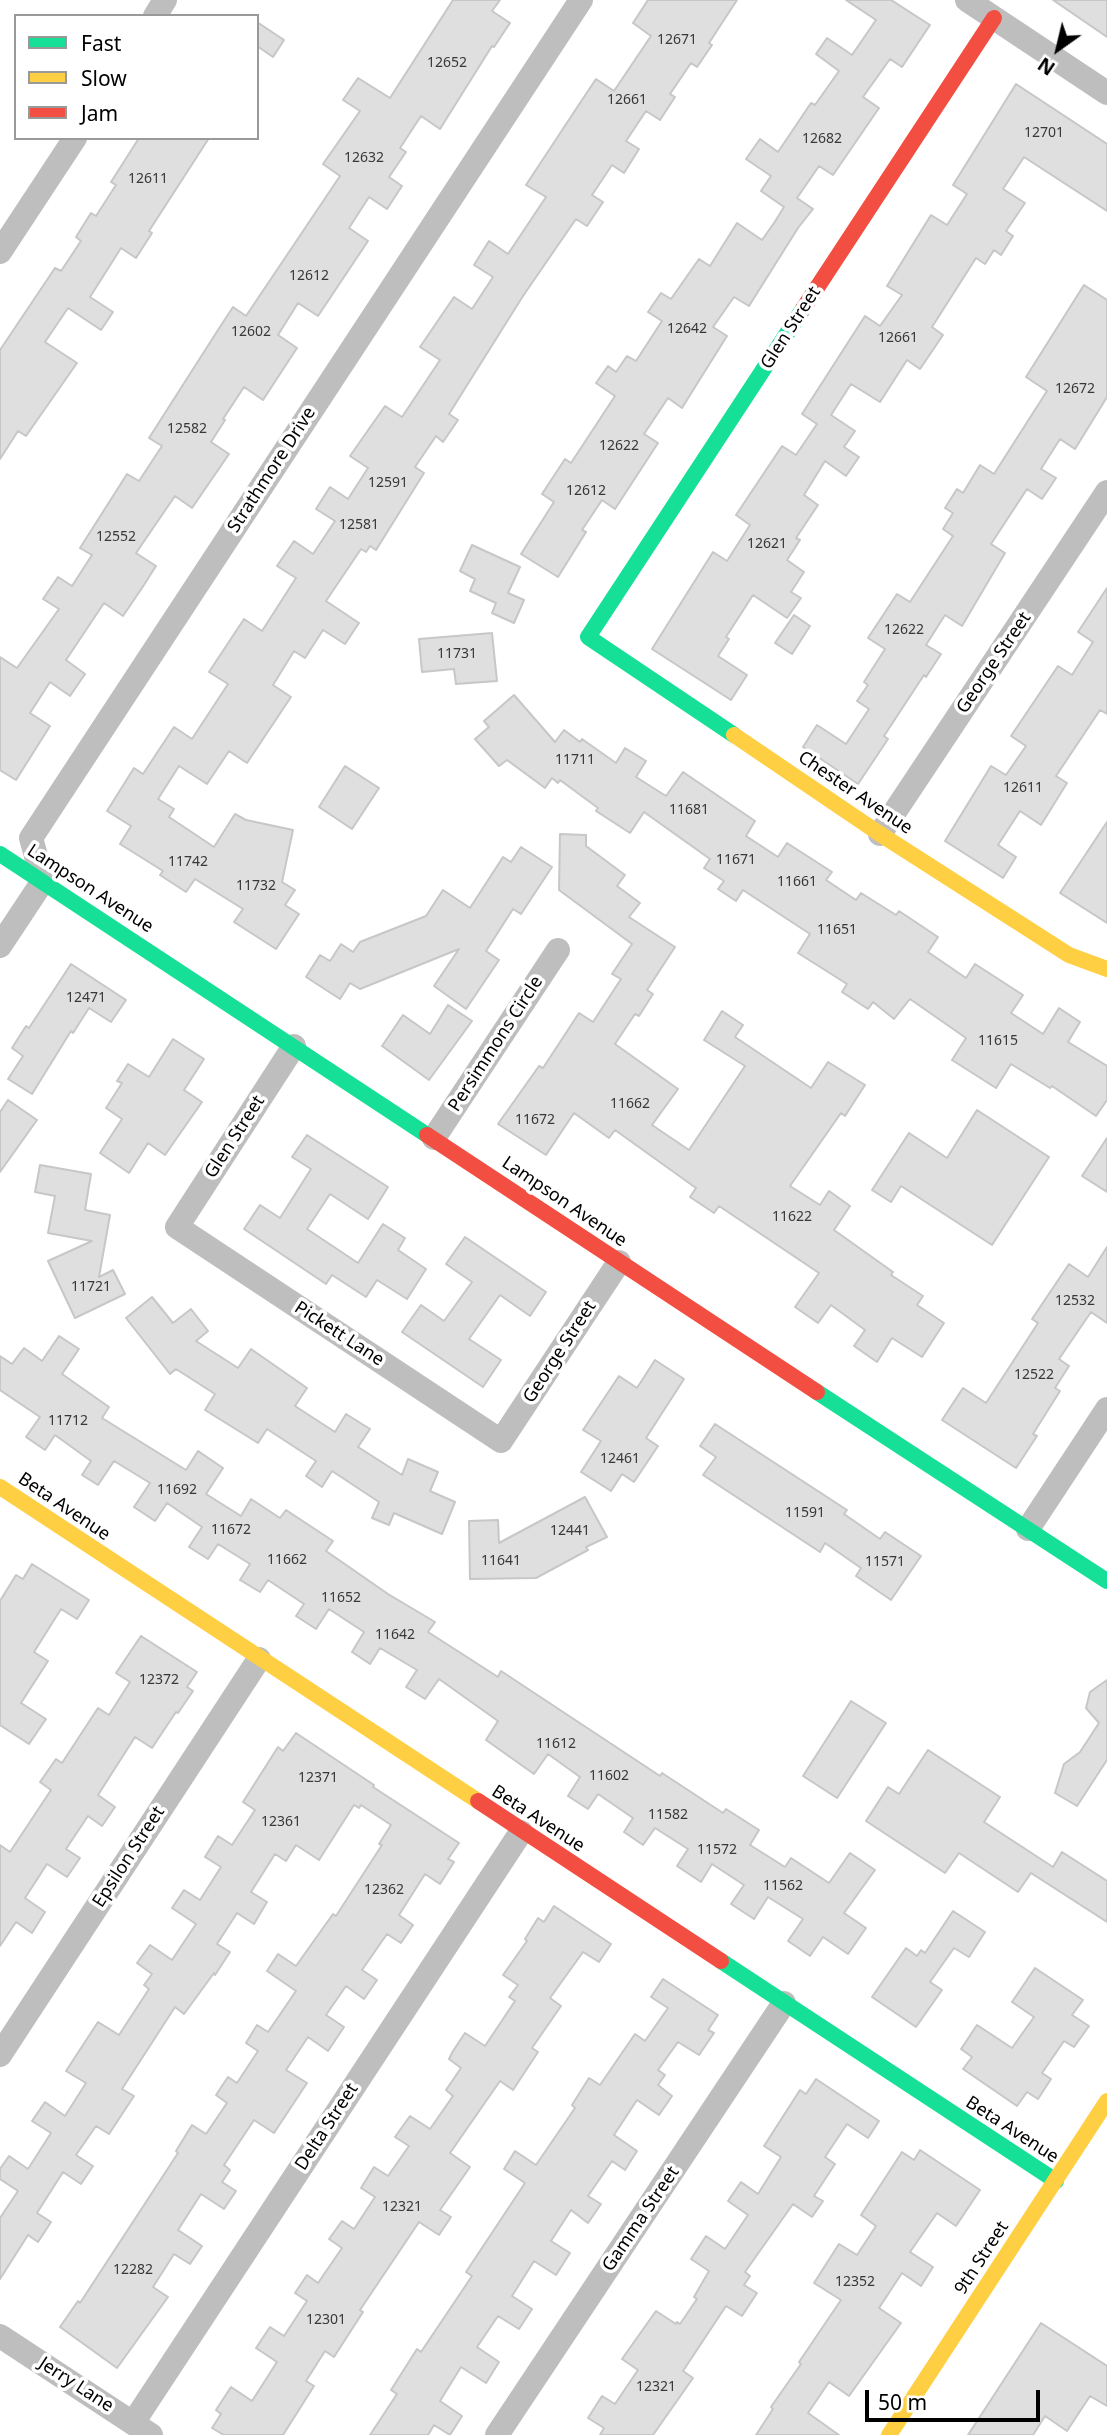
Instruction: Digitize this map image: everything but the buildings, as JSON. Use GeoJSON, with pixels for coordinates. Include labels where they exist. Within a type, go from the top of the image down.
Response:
{"type":"FeatureCollection","features":[{"type":"Feature","properties":{"kind":"street","name":"Strathmore Drive"},"geometry":{"type":"LineString","coordinates":[[43,881],[31,838],[581,0]]}},
{"type":"Feature","properties":{"kind":"street"},"geometry":{"type":"LineString","coordinates":[[967,0],[1107,93]]}},
{"type":"Feature","properties":{"kind":"street","name":"Glen Street"},"geometry":{"type":"LineString","coordinates":[[588,638],[994,18]]}},
{"type":"Feature","properties":{"kind":"street"},"geometry":{"type":"LineString","coordinates":[[0,252],[74,140]]}},
{"type":"Feature","properties":{"kind":"street","name":"George Street"},"geometry":{"type":"LineString","coordinates":[[880,834],[1098,526],[1107,492]]}},
{"type":"Feature","properties":{"kind":"street","name":"Chester Avenue"},"geometry":{"type":"LineString","coordinates":[[588,638],[880,834],[1069,955],[1107,969]]}},
{"type":"Feature","properties":{"kind":"street","name":"Lampson Avenue"},"geometry":{"type":"LineString","coordinates":[[0,853],[1107,1581]]}},
{"type":"Feature","properties":{"kind":"street"},"geometry":{"type":"LineString","coordinates":[[0,946],[43,881]]}},
{"type":"Feature","properties":{"kind":"street","name":"Persimmons Circle"},"geometry":{"type":"LineString","coordinates":[[434,1138],[558,950]]}},
{"type":"Feature","properties":{"kind":"street","name":"Glen Street"},"geometry":{"type":"LineString","coordinates":[[177,1227],[294,1046]]}},
{"type":"Feature","properties":{"kind":"street","name":"Pickett Lane"},"geometry":{"type":"LineString","coordinates":[[177,1227],[501,1441]]}},
{"type":"Feature","properties":{"kind":"street","name":"George Street"},"geometry":{"type":"LineString","coordinates":[[501,1441],[619,1262]]}},
{"type":"Feature","properties":{"kind":"street"},"geometry":{"type":"LineString","coordinates":[[1028,1529],[1107,1409]]}},
{"type":"Feature","properties":{"kind":"street","name":"Beta Avenue"},"geometry":{"type":"LineString","coordinates":[[0,1487],[521,1832],[1056,2181]]}},
{"type":"Feature","properties":{"kind":"street","name":"Epsilon Street"},"geometry":{"type":"LineString","coordinates":[[0,2055],[259,1659]]}},
{"type":"Feature","properties":{"kind":"street","name":"Delta Street"},"geometry":{"type":"LineString","coordinates":[[142,2429],[521,1832]]}},
{"type":"Feature","properties":{"kind":"street","name":"Gamma Street"},"geometry":{"type":"LineString","coordinates":[[497,2435],[784,2003]]}},
{"type":"Feature","properties":{"kind":"street","name":"9th Street"},"geometry":{"type":"LineString","coordinates":[[889,2435],[1107,2101]]}},
{"type":"Feature","properties":{"kind":"street","name":"Jerry Lane"},"geometry":{"type":"LineString","coordinates":[[0,2336],[142,2429]]}},
{"type":"Feature","properties":{"kind":"traffic: fast"},"geometry":{"type":"LineString","coordinates":[[734,735],[588,637],[803,309]]}},
{"type":"Feature","properties":{"kind":"traffic: fast"},"geometry":{"type":"LineString","coordinates":[[0,854],[427,1135]]}},
{"type":"Feature","properties":{"kind":"traffic: fast"},"geometry":{"type":"LineString","coordinates":[[817,1392],[1107,1581]]}},
{"type":"Feature","properties":{"kind":"traffic: fast"},"geometry":{"type":"LineString","coordinates":[[721,1961],[1056,2181]]}},
{"type":"Feature","properties":{"kind":"traffic: slow"},"geometry":{"type":"LineString","coordinates":[[734,735],[880,834],[1069,955],[1107,969]]}},
{"type":"Feature","properties":{"kind":"traffic: slow"},"geometry":{"type":"LineString","coordinates":[[0,1487],[478,1801]]}},
{"type":"Feature","properties":{"kind":"traffic: slow"},"geometry":{"type":"LineString","coordinates":[[889,2435],[1107,2101]]}},
{"type":"Feature","properties":{"kind":"traffic: jam"},"geometry":{"type":"LineString","coordinates":[[803,309],[994,18]]}},
{"type":"Feature","properties":{"kind":"traffic: jam"},"geometry":{"type":"LineString","coordinates":[[427,1135],[817,1392]]}},
{"type":"Feature","properties":{"kind":"traffic: jam"},"geometry":{"type":"LineString","coordinates":[[478,1801],[721,1961]]}}]}
